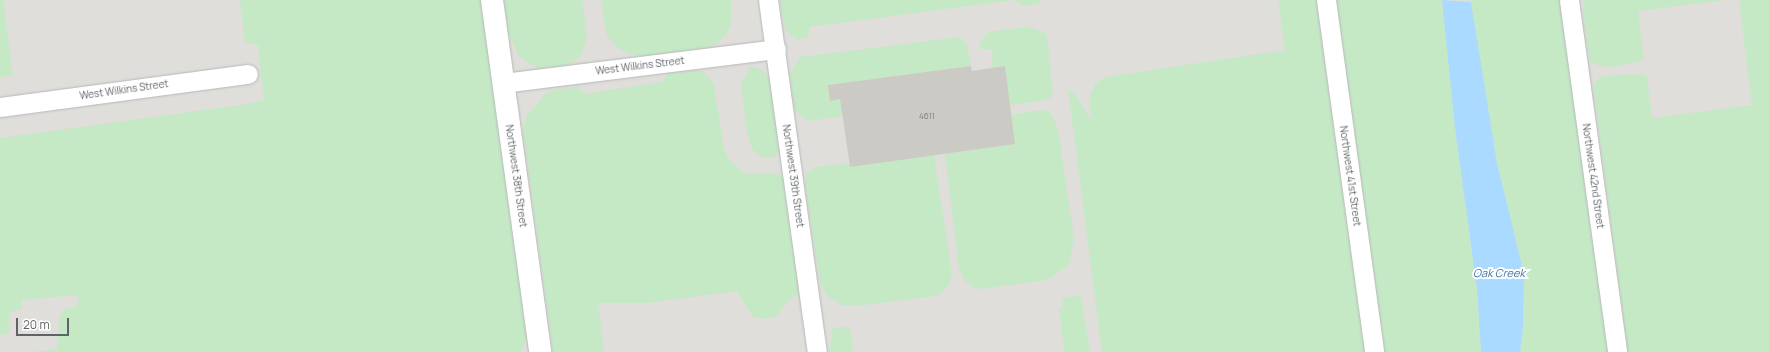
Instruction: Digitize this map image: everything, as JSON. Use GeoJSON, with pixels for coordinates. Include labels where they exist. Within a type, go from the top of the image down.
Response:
{"type":"FeatureCollection","features":[{"type":"Feature","properties":{"kind":"main road","name":"Northwest 38th Street"},"geometry":{"type":"LineString","coordinates":[[492,0],[540,352]]}},
{"type":"Feature","properties":{"kind":"street","name":"Northwest 39th Street"},"geometry":{"type":"LineString","coordinates":[[768,0],[817,352]]}},
{"type":"Feature","properties":{"kind":"street","name":"Northwest 41st Street"},"geometry":{"type":"LineString","coordinates":[[1326,0],[1374,352]]}},
{"type":"Feature","properties":{"kind":"street","name":"Northwest 42nd Street"},"geometry":{"type":"LineString","coordinates":[[1569,0],[1618,352]]}},
{"type":"Feature","properties":{"kind":"street","name":"West Wilkins Street"},"geometry":{"type":"LineString","coordinates":[[503,83],[776,49]]}},
{"type":"Feature","properties":{"kind":"street","name":"West Wilkins Street"},"geometry":{"type":"LineString","coordinates":[[0,107],[248,74]]}},
{"type":"Feature","properties":{"kind":"shaded area"},"geometry":{"type":"Polygon","coordinates":[[[0,0],[1769,0],[1769,352],[0,352],[0,0]]]}},
{"type":"Feature","properties":{"kind":"green space"},"geometry":{"type":"Polygon","coordinates":[[[0,0],[3,0],[13,75],[0,77],[0,0]]]}},
{"type":"Feature","properties":{"kind":"green space"},"geometry":{"type":"Polygon","coordinates":[[[240,0],[484,0],[527,338],[521,352],[30,352],[57,349],[60,316],[65,309],[76,306],[79,299],[77,295],[21,300],[22,309],[9,312],[10,333],[0,335],[0,138],[248,104],[264,100],[258,45],[245,43],[240,0]]]}},
{"type":"Feature","properties":{"kind":"green space"},"geometry":{"type":"Polygon","coordinates":[[[504,0],[582,0],[587,38],[580,57],[567,65],[539,69],[519,57],[508,32],[504,0]]]}},
{"type":"Feature","properties":{"kind":"green space"},"geometry":{"type":"Polygon","coordinates":[[[601,0],[731,0],[731,25],[725,36],[713,46],[648,56],[634,55],[619,49],[607,36],[601,0]]]}},
{"type":"Feature","properties":{"kind":"green space"},"geometry":{"type":"Polygon","coordinates":[[[780,0],[1014,0],[809,27],[809,36],[798,40],[790,35],[784,26],[780,0]]]}},
{"type":"Feature","properties":{"kind":"green space"},"geometry":{"type":"Polygon","coordinates":[[[1014,0],[1041,0],[1038,4],[1025,6],[1014,0]]]}},
{"type":"Feature","properties":{"kind":"green space"},"geometry":{"type":"Polygon","coordinates":[[[1278,0],[1316,0],[1365,352],[1102,352],[1068,89],[1076,95],[1091,120],[1089,97],[1096,83],[1105,77],[1285,50],[1278,0]]]}},
{"type":"Feature","properties":{"kind":"green space"},"geometry":{"type":"Polygon","coordinates":[[[1336,0],[1442,0],[1455,128],[1477,289],[1481,352],[1384,352],[1336,0]]]}},
{"type":"Feature","properties":{"kind":"green space"},"geometry":{"type":"Polygon","coordinates":[[[1470,0],[1562,0],[1610,352],[1520,352],[1523,327],[1524,274],[1497,163],[1470,0]]]}},
{"type":"Feature","properties":{"kind":"green space"},"geometry":{"type":"Polygon","coordinates":[[[1585,0],[1725,0],[1638,11],[1644,60],[1614,67],[1600,66],[1590,62],[1583,11],[1585,0]]]}},
{"type":"Feature","properties":{"kind":"green space"},"geometry":{"type":"Polygon","coordinates":[[[1739,0],[1769,0],[1769,352],[1628,352],[1593,84],[1603,76],[1643,74],[1647,77],[1652,118],[1752,105],[1739,0]]]}},
{"type":"Feature","properties":{"kind":"green space"},"geometry":{"type":"Polygon","coordinates":[[[1029,27],[1047,34],[1053,92],[1050,98],[1043,101],[1010,105],[1005,66],[991,68],[993,49],[980,49],[979,43],[988,32],[1029,27]]]}},
{"type":"Feature","properties":{"kind":"green space"},"geometry":{"type":"Polygon","coordinates":[[[959,37],[967,44],[971,66],[828,85],[830,100],[840,99],[843,116],[808,121],[795,111],[790,74],[800,57],[959,37]]]}},
{"type":"Feature","properties":{"kind":"green space"},"geometry":{"type":"Polygon","coordinates":[[[750,66],[762,70],[770,80],[774,94],[782,150],[772,158],[759,156],[752,149],[747,131],[741,85],[750,66]]]}},
{"type":"Feature","properties":{"kind":"green space"},"geometry":{"type":"Polygon","coordinates":[[[694,70],[703,71],[714,84],[724,149],[730,161],[745,174],[776,173],[786,179],[800,294],[790,298],[777,316],[767,319],[753,317],[737,291],[647,303],[598,303],[604,352],[553,352],[523,130],[526,117],[545,94],[555,90],[578,87],[585,94],[662,82],[668,74],[694,70]]]}},
{"type":"Feature","properties":{"kind":"green space"},"geometry":{"type":"Polygon","coordinates":[[[1043,110],[1052,114],[1058,131],[1074,237],[1069,265],[1047,280],[981,289],[973,287],[965,281],[959,269],[945,154],[1015,144],[1011,115],[1043,110]]]}},
{"type":"Feature","properties":{"kind":"green space"},"geometry":{"type":"Polygon","coordinates":[[[934,155],[951,268],[951,279],[946,289],[936,296],[865,305],[842,305],[826,295],[820,282],[805,184],[807,173],[817,167],[849,163],[850,167],[934,155]]]}},
{"type":"Feature","properties":{"kind":"green space"},"geometry":{"type":"Polygon","coordinates":[[[1081,295],[1090,352],[1064,352],[1059,310],[1063,307],[1062,298],[1081,295]]]}},
{"type":"Feature","properties":{"kind":"green space"},"geometry":{"type":"Polygon","coordinates":[[[850,327],[853,352],[829,352],[833,328],[850,327]]]}},
{"type":"Feature","properties":{"kind":"water","name":"Oak Creek"},"geometry":{"type":"Polygon","coordinates":[[[1442,0],[1471,2],[1497,163],[1524,274],[1523,327],[1520,352],[1481,352],[1477,289],[1455,128],[1442,0]]]}},
{"type":"Feature","properties":{"kind":"building"},"geometry":{"type":"Polygon","coordinates":[[[971,66],[972,71],[1005,66],[1015,144],[850,167],[840,99],[830,101],[828,85],[971,66]]]}}]}
